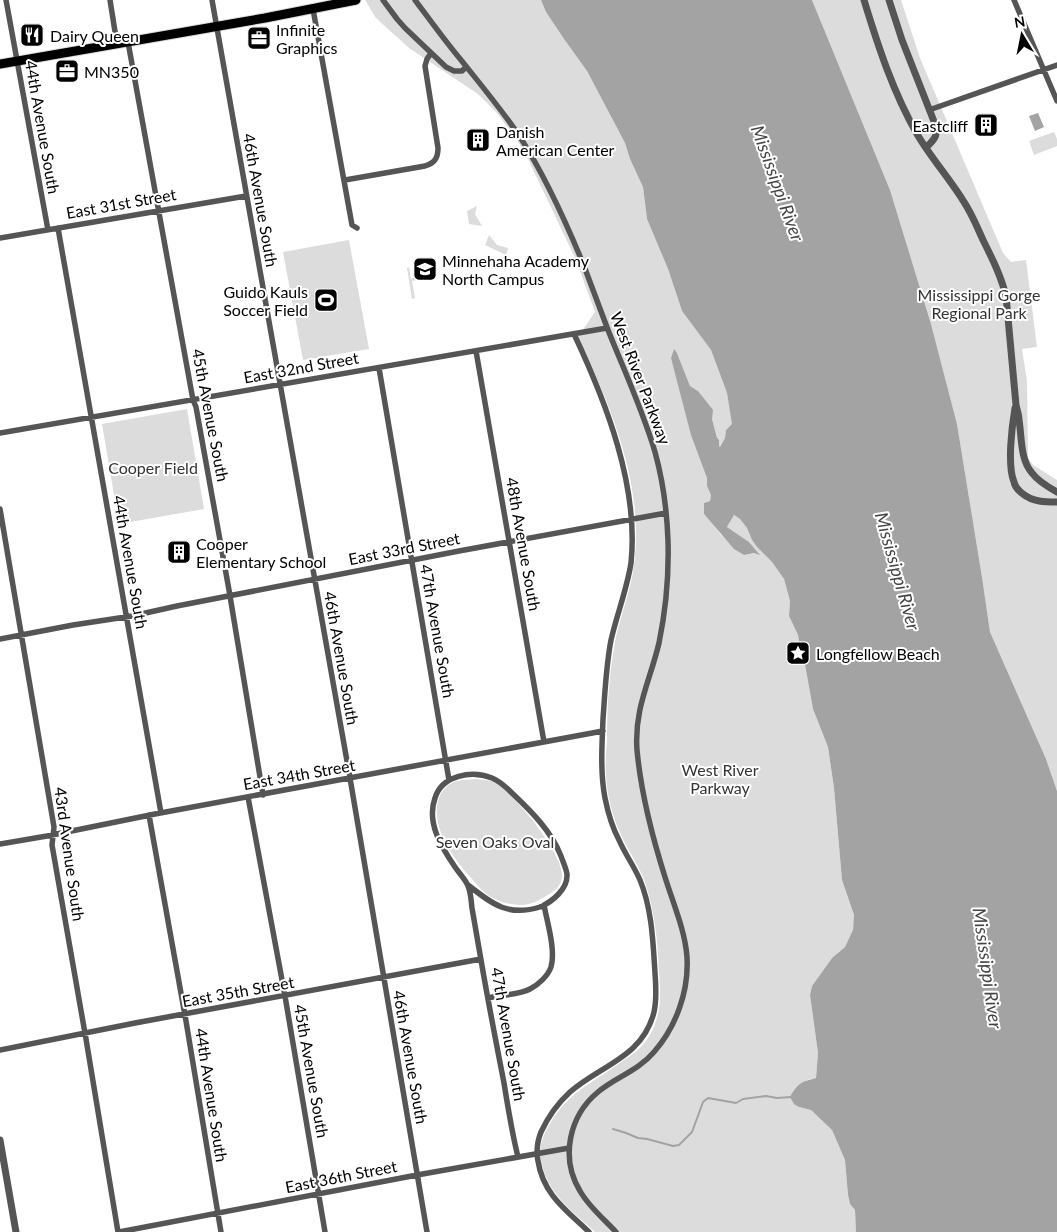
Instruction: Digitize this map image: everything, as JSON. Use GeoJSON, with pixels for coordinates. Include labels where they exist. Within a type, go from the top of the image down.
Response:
{"type":"FeatureCollection","features":[{"type":"Feature","properties":{"kind":"main road"},"geometry":{"type":"LineString","coordinates":[[0,64],[356,0]]}},
{"type":"Feature","properties":{"kind":"street","name":"44th Avenue South"},"geometry":{"type":"LineString","coordinates":[[6,0],[48,230]]}},
{"type":"Feature","properties":{"kind":"street"},"geometry":{"type":"LineString","coordinates":[[110,0],[118,44]]}},
{"type":"Feature","properties":{"kind":"street","name":"46th Avenue South"},"geometry":{"type":"LineString","coordinates":[[212,0],[350,778],[427,1232]]}},
{"type":"Feature","properties":{"kind":"street"},"geometry":{"type":"LineString","coordinates":[[383,0],[397,19],[446,66],[454,71],[462,71],[466,67]]}},
{"type":"Feature","properties":{"kind":"street","name":"West River Parkway"},"geometry":{"type":"LineString","coordinates":[[415,0],[518,134],[543,177],[583,263],[640,408],[655,452],[661,479],[668,543],[667,593],[658,644],[640,707],[636,739],[647,811],[660,863],[683,937],[686,956],[685,987],[678,1013],[670,1030],[653,1054],[638,1067],[600,1090],[589,1100],[580,1112],[573,1127],[569,1156],[578,1190],[616,1232]]}},
{"type":"Feature","properties":{"kind":"street"},"geometry":{"type":"LineString","coordinates":[[864,0],[874,33],[905,112],[926,148],[964,202],[1002,283],[1006,296],[1016,405],[1025,462],[1032,474],[1057,492]]}},
{"type":"Feature","properties":{"kind":"street"},"geometry":{"type":"LineString","coordinates":[[888,0],[937,132],[926,148]]}},
{"type":"Feature","properties":{"kind":"street"},"geometry":{"type":"LineString","coordinates":[[1014,0],[1057,101]]}},
{"type":"Feature","properties":{"kind":"street"},"geometry":{"type":"LineString","coordinates":[[313,9],[352,225],[357,228]]}},
{"type":"Feature","properties":{"kind":"street","name":"45th Avenue South"},"geometry":{"type":"LineString","coordinates":[[128,42],[193,400],[196,407],[263,795]]}},
{"type":"Feature","properties":{"kind":"street"},"geometry":{"type":"LineString","coordinates":[[344,180],[425,166],[435,161],[438,155],[438,148],[425,66],[431,52]]}},
{"type":"Feature","properties":{"kind":"street"},"geometry":{"type":"LineString","coordinates":[[930,110],[1057,65]]}},
{"type":"Feature","properties":{"kind":"street","name":"East 31st Street"},"geometry":{"type":"LineString","coordinates":[[0,238],[246,196]]}},
{"type":"Feature","properties":{"kind":"street","name":"44th Avenue South"},"geometry":{"type":"LineString","coordinates":[[58,228],[161,813]]}},
{"type":"Feature","properties":{"kind":"street","name":"East 32nd Street"},"geometry":{"type":"LineString","coordinates":[[0,433],[607,328]]}},
{"type":"Feature","properties":{"kind":"street"},"geometry":{"type":"LineString","coordinates":[[574,334],[603,402],[621,456],[630,500],[632,519],[630,564],[612,639],[606,677],[602,775],[610,819],[618,840],[640,882],[647,904],[652,926],[656,1000],[652,1020],[643,1038],[634,1048],[571,1092],[547,1120],[540,1136],[536,1154],[543,1181],[560,1205],[588,1232]]}},
{"type":"Feature","properties":{"kind":"street","name":"48th Avenue South"},"geometry":{"type":"LineString","coordinates":[[476,351],[544,742]]}},
{"type":"Feature","properties":{"kind":"street","name":"47th Avenue South"},"geometry":{"type":"LineString","coordinates":[[379,368],[449,780]]}},
{"type":"Feature","properties":{"kind":"street"},"geometry":{"type":"LineString","coordinates":[[1016,405],[1011,446],[1013,481],[1024,496],[1036,501],[1057,502]]}},
{"type":"Feature","properties":{"kind":"street","name":"43rd Avenue South"},"geometry":{"type":"LineString","coordinates":[[0,509],[54,827],[52,845],[119,1232]]}},
{"type":"Feature","properties":{"kind":"street","name":"East 33rd Street"},"geometry":{"type":"LineString","coordinates":[[0,639],[126,617],[411,560],[666,513]]}},
{"type":"Feature","properties":{"kind":"street","name":"East 34th Street"},"geometry":{"type":"LineString","coordinates":[[0,844],[603,731]]}},
{"type":"Feature","properties":{"kind":"street"},"geometry":{"type":"LineString","coordinates":[[476,775],[494,778],[522,802],[549,833],[558,849],[567,876],[564,887],[552,900],[544,905],[525,910],[514,910],[503,908],[468,885],[441,846],[433,820],[432,809],[436,795],[442,785],[449,780],[461,776],[476,775]]}},
{"type":"Feature","properties":{"kind":"street","name":"45th Avenue South"},"geometry":{"type":"LineString","coordinates":[[248,797],[285,996],[325,1232]]}},
{"type":"Feature","properties":{"kind":"street","name":"44th Avenue South"},"geometry":{"type":"LineString","coordinates":[[149,815],[221,1232]]}},
{"type":"Feature","properties":{"kind":"street","name":"47th Avenue South"},"geometry":{"type":"LineString","coordinates":[[468,885],[518,1157]]}},
{"type":"Feature","properties":{"kind":"street"},"geometry":{"type":"LineString","coordinates":[[488,998],[529,989],[541,982],[547,975],[551,967],[552,946],[544,905]]}},
{"type":"Feature","properties":{"kind":"street","name":"East 35th Street"},"geometry":{"type":"LineString","coordinates":[[0,1050],[481,959]]}},
{"type":"Feature","properties":{"kind":"street"},"geometry":{"type":"LineString","coordinates":[[0,1140],[16,1232]]}},
{"type":"Feature","properties":{"kind":"street","name":"East 36th Street"},"geometry":{"type":"LineString","coordinates":[[119,1232],[569,1148]]}},
{"type":"Feature","properties":{"kind":"green space","name":"West River Parkway"},"geometry":{"type":"Polygon","coordinates":[[[365,0],[541,0],[546,12],[587,71],[625,143],[643,187],[647,219],[668,269],[682,311],[711,350],[727,393],[733,424],[726,430],[725,438],[720,447],[712,419],[698,391],[690,386],[677,353],[674,350],[671,358],[711,495],[710,501],[704,503],[704,514],[721,535],[744,555],[759,554],[749,542],[727,527],[734,515],[740,519],[757,547],[772,562],[784,579],[790,601],[789,616],[798,635],[813,709],[828,747],[834,788],[842,880],[854,915],[853,931],[845,947],[832,958],[812,986],[810,995],[818,1053],[816,1078],[807,1080],[799,1107],[811,1110],[832,1130],[845,1160],[848,1195],[850,1204],[855,1210],[856,1232],[595,1232],[562,1201],[546,1177],[540,1153],[543,1137],[552,1120],[563,1105],[575,1094],[641,1047],[653,1030],[660,1005],[658,951],[651,905],[643,876],[622,837],[613,815],[606,771],[610,679],[615,642],[634,565],[636,536],[635,506],[630,477],[613,419],[578,337],[595,312],[576,260],[528,159],[516,138],[496,112],[478,94],[409,48],[376,18],[365,0]]]}},
{"type":"Feature","properties":{"kind":"green space","name":"Mississippi Gorge Regional Park"},"geometry":{"type":"Polygon","coordinates":[[[812,0],[901,0],[920,58],[1003,253],[1011,262],[1026,260],[1037,347],[1022,349],[1027,381],[1028,458],[1033,465],[1057,480],[1057,791],[1046,759],[990,632],[957,424],[931,324],[890,190],[812,0]]]}},
{"type":"Feature","properties":{"kind":"green space"},"geometry":{"type":"Polygon","coordinates":[[[1054,132],[1057,146],[1034,155],[1029,141],[1054,132]]]}},
{"type":"Feature","properties":{"kind":"green space"},"geometry":{"type":"Polygon","coordinates":[[[477,206],[475,214],[482,226],[469,224],[467,211],[477,206]]]}},
{"type":"Feature","properties":{"kind":"green space"},"geometry":{"type":"Polygon","coordinates":[[[489,235],[497,245],[508,248],[506,255],[485,245],[489,235]]]}},
{"type":"Feature","properties":{"kind":"green space","name":"Guido Kauls Soccer Field"},"geometry":{"type":"Polygon","coordinates":[[[349,240],[369,349],[303,360],[283,252],[349,240]]]}},
{"type":"Feature","properties":{"kind":"green space"},"geometry":{"type":"Polygon","coordinates":[[[409,267],[411,279],[427,271],[430,277],[412,281],[415,298],[412,299],[407,268],[409,267]]]}},
{"type":"Feature","properties":{"kind":"green space","name":"Cooper Field"},"geometry":{"type":"Polygon","coordinates":[[[187,409],[204,509],[119,524],[102,424],[187,409]]]}},
{"type":"Feature","properties":{"kind":"green space","name":"Seven Oaks Oval"},"geometry":{"type":"Polygon","coordinates":[[[476,779],[492,781],[501,786],[535,824],[555,854],[561,867],[561,881],[554,891],[540,900],[516,905],[502,902],[489,896],[465,871],[445,842],[437,820],[440,796],[443,790],[453,782],[476,779]]]}},
{"type":"Feature","properties":{"kind":"water","name":"Mississippi River"},"geometry":{"type":"Polygon","coordinates":[[[541,0],[812,0],[890,190],[931,324],[957,424],[990,632],[1046,759],[1057,791],[1057,1232],[856,1232],[855,1210],[850,1204],[848,1195],[845,1160],[832,1130],[811,1110],[794,1104],[790,1097],[800,1084],[816,1078],[818,1053],[810,995],[812,986],[832,958],[845,947],[853,930],[854,915],[842,880],[834,788],[828,747],[813,709],[798,635],[789,616],[790,601],[784,579],[772,562],[757,547],[740,519],[734,515],[727,527],[749,542],[760,555],[754,553],[744,555],[734,549],[704,514],[704,503],[710,501],[711,495],[707,486],[707,478],[691,435],[671,358],[674,349],[690,386],[698,391],[713,410],[712,419],[720,447],[725,438],[726,430],[732,424],[727,393],[711,350],[682,311],[668,269],[647,219],[643,187],[625,143],[587,71],[546,12],[541,0]]]}},
{"type":"Feature","properties":{"kind":"water"},"geometry":{"type":"Polygon","coordinates":[[[1038,113],[1044,127],[1035,131],[1029,116],[1038,113]]]}},
{"type":"Feature","properties":{"kind":"waterway"},"geometry":{"type":"LineString","coordinates":[[613,1129],[638,1138],[673,1146],[679,1145],[692,1132],[703,1102],[708,1098],[736,1103],[743,1099],[766,1096],[777,1098],[791,1097]]}},
{"type":"Feature","properties":{"kind":"place","name":"Dairy Queen"},"geometry":{"type":"Point","coordinates":[32,35]}},
{"type":"Feature","properties":{"kind":"place","name":"Infinite Graphics"},"geometry":{"type":"Point","coordinates":[259,38]}},
{"type":"Feature","properties":{"kind":"place","name":"MN350"},"geometry":{"type":"Point","coordinates":[67,71]}},
{"type":"Feature","properties":{"kind":"place","name":"Eastcliff"},"geometry":{"type":"Point","coordinates":[986,125]}},
{"type":"Feature","properties":{"kind":"place","name":"Danish American Center"},"geometry":{"type":"Point","coordinates":[478,140]}},
{"type":"Feature","properties":{"kind":"place","name":"Minnehaha Academy North Campus"},"geometry":{"type":"Point","coordinates":[425,269]}},
{"type":"Feature","properties":{"kind":"place","name":"Guido Kauls Soccer Field"},"geometry":{"type":"Point","coordinates":[326,300]}},
{"type":"Feature","properties":{"kind":"place","name":"Cooper Elementary School"},"geometry":{"type":"Point","coordinates":[179,552]}},
{"type":"Feature","properties":{"kind":"place","name":"Longfellow Beach"},"geometry":{"type":"Point","coordinates":[798,653]}}]}
